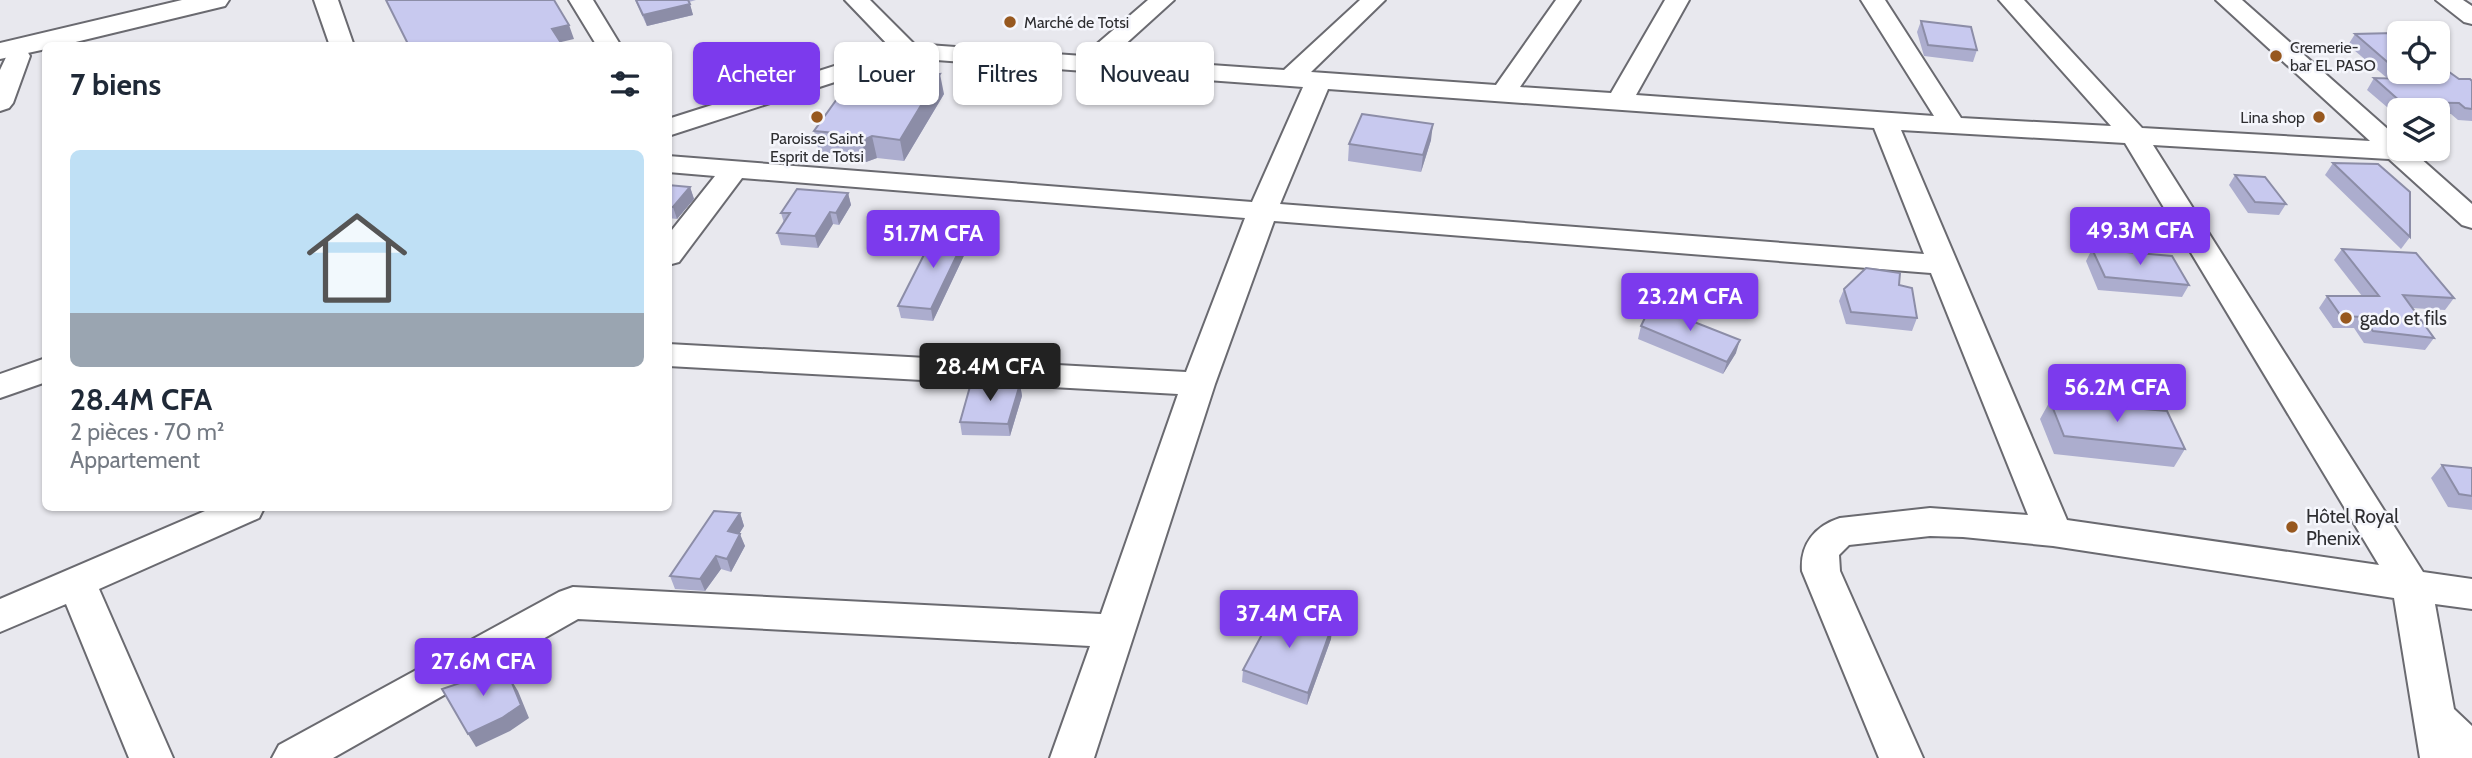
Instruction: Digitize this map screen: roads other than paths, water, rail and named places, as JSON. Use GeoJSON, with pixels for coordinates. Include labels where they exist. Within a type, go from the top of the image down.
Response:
{"type":"FeatureCollection","features":[{"type":"Feature","properties":{"kind":"main road"},"geometry":{"type":"LineString","coordinates":[[56,42],[203,4],[245,0]]}},
{"type":"Feature","properties":{"kind":"main road"},"geometry":{"type":"LineString","coordinates":[[74,42],[203,4]]}},
{"type":"Feature","properties":{"kind":"main road"},"geometry":{"type":"LineString","coordinates":[[6,55],[42,46]]}},
{"type":"Feature","properties":{"kind":"main road"},"geometry":{"type":"LineString","coordinates":[[6,55],[42,50]]}},
{"type":"Feature","properties":{"kind":"street"},"geometry":{"type":"LineString","coordinates":[[326,0],[341,42]]}},
{"type":"Feature","properties":{"kind":"street"},"geometry":{"type":"LineString","coordinates":[[581,0],[607,42]]}},
{"type":"Feature","properties":{"kind":"street"},"geometry":{"type":"LineString","coordinates":[[858,0],[898,42]]}},
{"type":"Feature","properties":{"kind":"street"},"geometry":{"type":"LineString","coordinates":[[1113,42],[1162,0]]}},
{"type":"Feature","properties":{"kind":"street"},"geometry":{"type":"LineString","coordinates":[[1072,758],[1198,384],[1263,210],[1305,78],[1373,0]]}},
{"type":"Feature","properties":{"kind":"street"},"geometry":{"type":"LineString","coordinates":[[1503,93],[1569,0]]}},
{"type":"Feature","properties":{"kind":"street"},"geometry":{"type":"LineString","coordinates":[[1619,102],[1677,0]]}},
{"type":"Feature","properties":{"kind":"street"},"geometry":{"type":"LineString","coordinates":[[1873,0],[1953,125]]}},
{"type":"Feature","properties":{"kind":"street"},"geometry":{"type":"LineString","coordinates":[[2011,0],[2135,137],[2412,587],[2439,738],[2472,754]]}},
{"type":"Feature","properties":{"kind":"street"},"geometry":{"type":"LineString","coordinates":[[2228,0],[2387,142]]}},
{"type":"Feature","properties":{"kind":"street"},"geometry":{"type":"LineString","coordinates":[[2448,0],[2472,17]]}},
{"type":"Feature","properties":{"kind":"street"},"geometry":{"type":"LineString","coordinates":[[939,53],[1076,63]]}},
{"type":"Feature","properties":{"kind":"street"},"geometry":{"type":"LineString","coordinates":[[0,103],[6,55]]}},
{"type":"Feature","properties":{"kind":"street"},"geometry":{"type":"LineString","coordinates":[[1214,72],[1884,121],[2387,150]]}},
{"type":"Feature","properties":{"kind":"street"},"geometry":{"type":"LineString","coordinates":[[672,127],[834,75]]}},
{"type":"Feature","properties":{"kind":"street"},"geometry":{"type":"LineString","coordinates":[[1884,121],[2053,532]]}},
{"type":"Feature","properties":{"kind":"street"},"geometry":{"type":"LineString","coordinates":[[2408,161],[2472,219]]}},
{"type":"Feature","properties":{"kind":"street"},"geometry":{"type":"LineString","coordinates":[[672,164],[1943,265]]}},
{"type":"Feature","properties":{"kind":"street"},"geometry":{"type":"LineString","coordinates":[[672,251],[735,169]]}},
{"type":"Feature","properties":{"kind":"street"},"geometry":{"type":"LineString","coordinates":[[672,355],[1198,384]]}},
{"type":"Feature","properties":{"kind":"street"},"geometry":{"type":"LineString","coordinates":[[0,387],[42,371]]}},
{"type":"Feature","properties":{"kind":"street"},"geometry":{"type":"LineString","coordinates":[[0,617],[239,511]]}},
{"type":"Feature","properties":{"kind":"street"},"geometry":{"type":"LineString","coordinates":[[1901,758],[1821,570],[1820,555],[1827,542],[1840,532],[1930,522],[2053,532],[2472,594]]}},
{"type":"Feature","properties":{"kind":"street"},"geometry":{"type":"LineString","coordinates":[[76,583],[151,758]]}},
{"type":"Feature","properties":{"kind":"street"},"geometry":{"type":"LineString","coordinates":[[294,758],[573,603],[1116,631]]}},
{"type":"Feature","properties":{"kind":"place","name":"Marché de Totsi"},"geometry":{"type":"Point","coordinates":[1010,22]}},
{"type":"Feature","properties":{"kind":"place","name":"Cremerie- bar EL PASO"},"geometry":{"type":"Point","coordinates":[2276,56]}},
{"type":"Feature","properties":{"kind":"place","name":"Paroisse Saint Esprit de Totsi"},"geometry":{"type":"Point","coordinates":[817,117]}},
{"type":"Feature","properties":{"kind":"place","name":"Lina shop"},"geometry":{"type":"Point","coordinates":[2319,117]}},
{"type":"Feature","properties":{"kind":"place","name":"gado et fils"},"geometry":{"type":"Point","coordinates":[2346,318]}},
{"type":"Feature","properties":{"kind":"place","name":"Hôtel Royal Phenix"},"geometry":{"type":"Point","coordinates":[2292,527]}}]}
